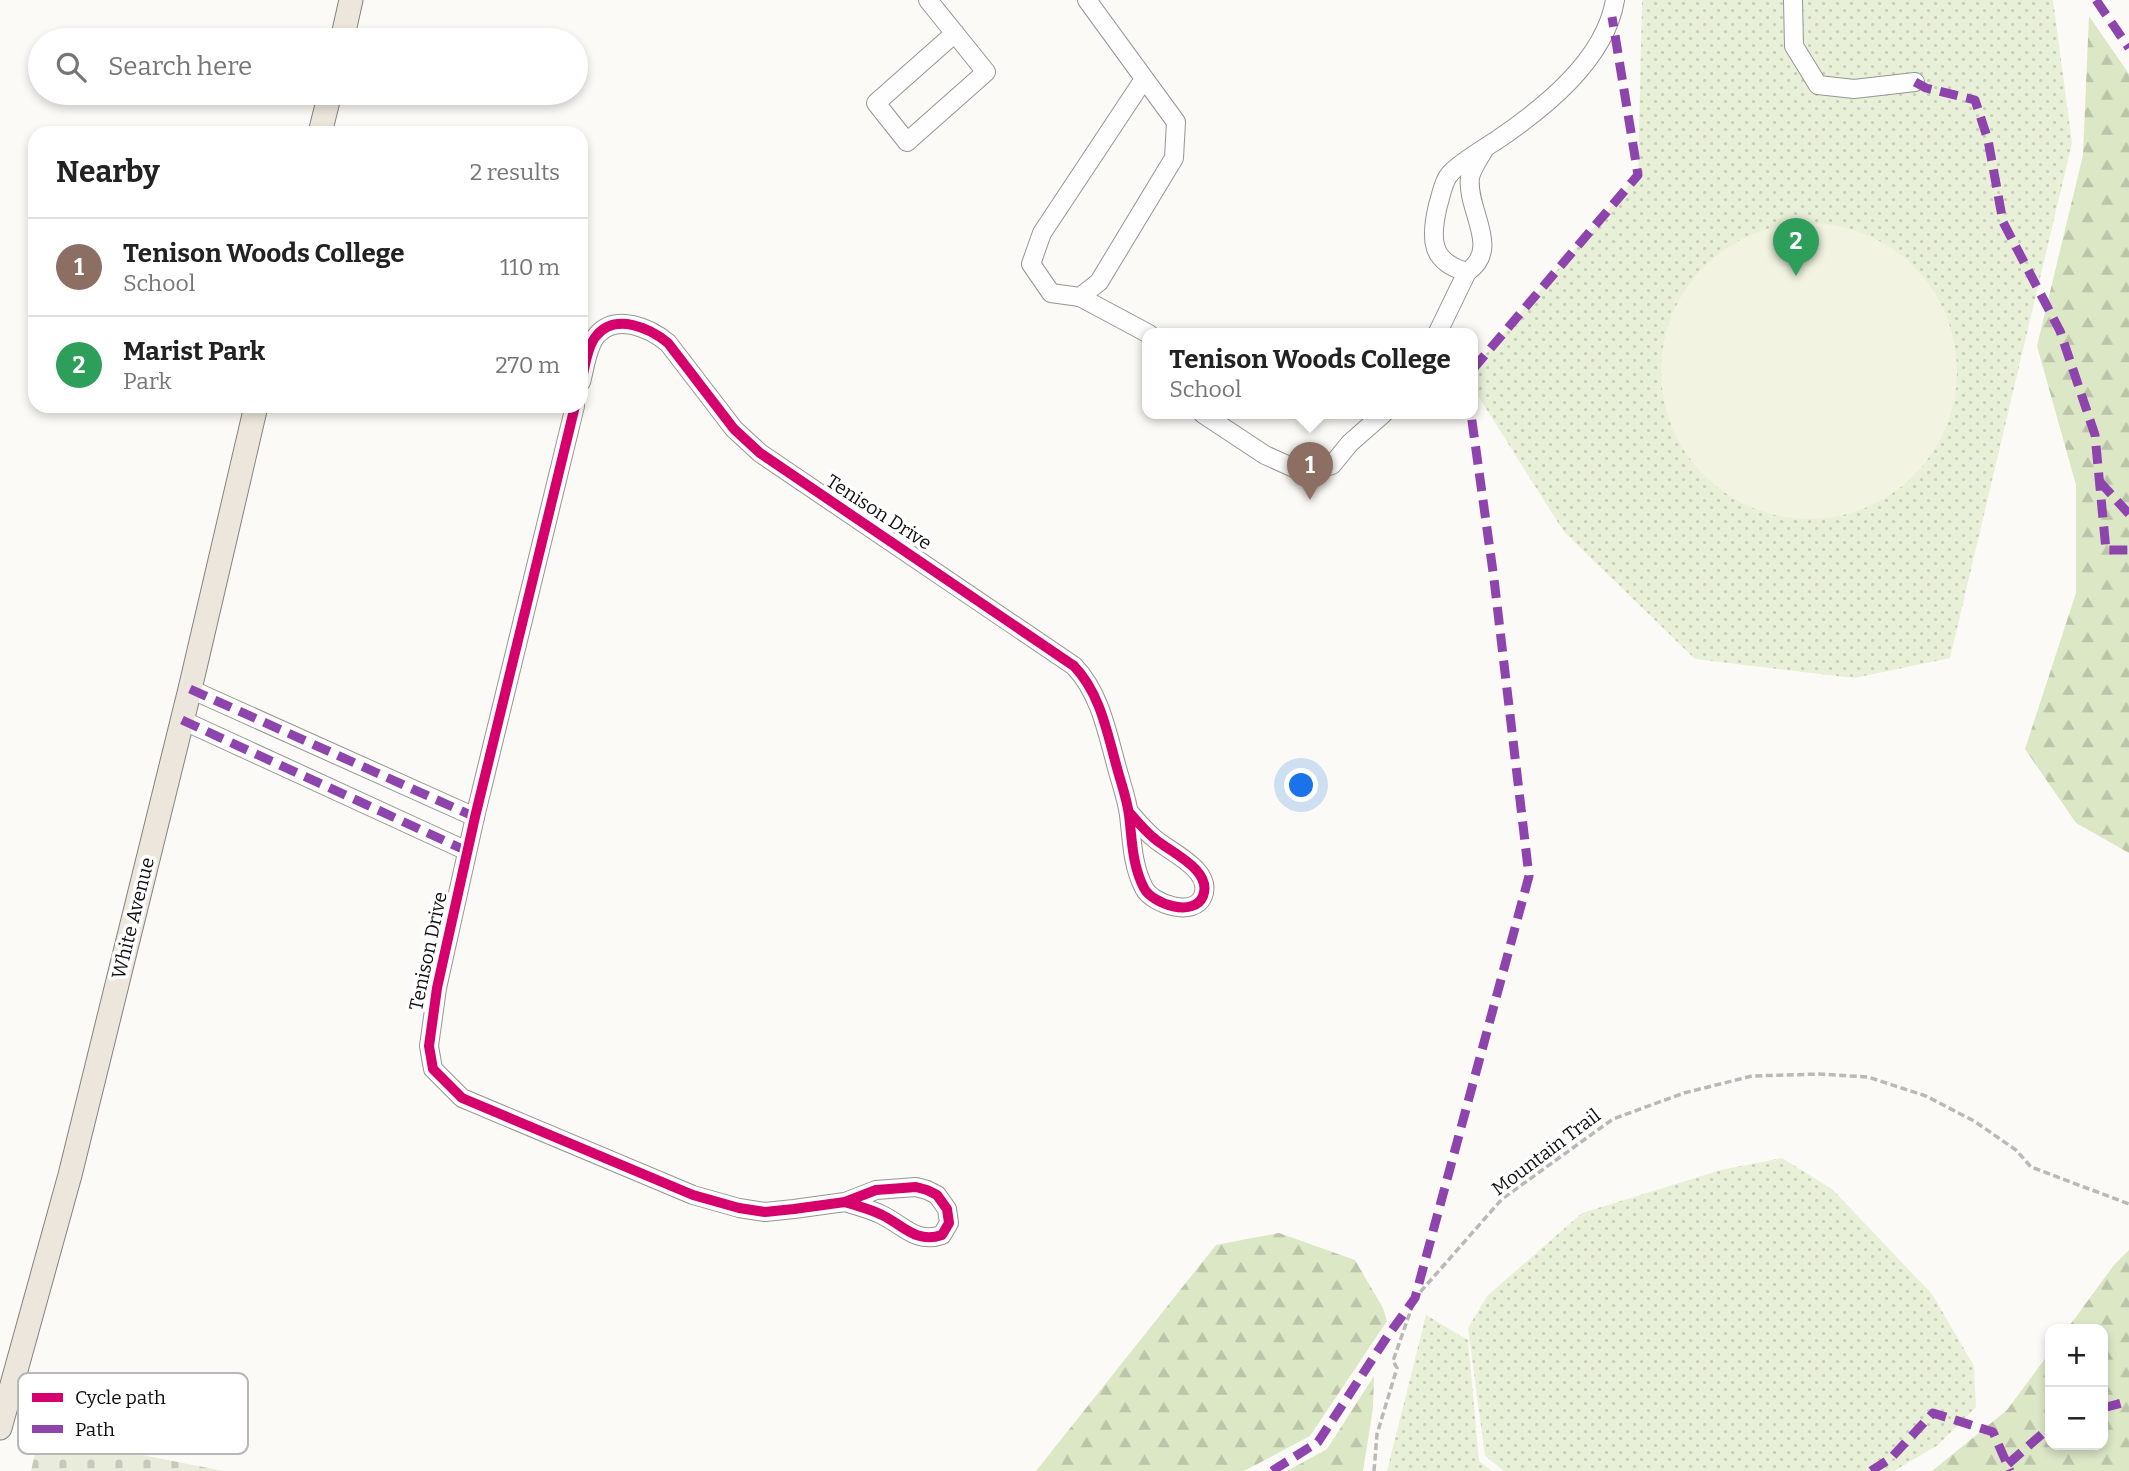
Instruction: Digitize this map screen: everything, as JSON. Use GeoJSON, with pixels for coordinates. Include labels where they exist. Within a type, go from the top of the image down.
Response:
{"type":"FeatureCollection","features":[{"type":"Feature","properties":{"kind":"main road"},"geometry":{"type":"LineString","coordinates":[[345,28],[351,0]]}},
{"type":"Feature","properties":{"kind":"main road"},"geometry":{"type":"LineString","coordinates":[[322,126],[327,105]]}},
{"type":"Feature","properties":{"kind":"main road","name":"White Avenue"},"geometry":{"type":"LineString","coordinates":[[0,1428],[70,1175],[190,689],[254,413]]}},
{"type":"Feature","properties":{"kind":"street"},"geometry":{"type":"LineString","coordinates":[[928,0],[955,33],[986,72],[907,142],[877,103],[955,33]]}},
{"type":"Feature","properties":{"kind":"street"},"geometry":{"type":"LineString","coordinates":[[1080,297],[1099,282],[1174,158],[1176,122],[1087,0]]}},
{"type":"Feature","properties":{"kind":"street"},"geometry":{"type":"LineString","coordinates":[[1467,272],[1450,267],[1436,252],[1433,227],[1449,174],[1522,123],[1559,93],[1592,52],[1612,17],[1615,0]]}},
{"type":"Feature","properties":{"kind":"street"},"geometry":{"type":"LineString","coordinates":[[1793,0],[1794,46],[1818,85],[1854,89],[1915,82]]}},
{"type":"Feature","properties":{"kind":"street"},"geometry":{"type":"LineString","coordinates":[[1142,330],[1080,297],[1051,293],[1031,264],[1042,233],[1144,79]]}},
{"type":"Feature","properties":{"kind":"street"},"geometry":{"type":"LineString","coordinates":[[1440,328],[1467,272],[1479,264],[1484,250],[1470,178],[1485,148]]}},
{"type":"Feature","properties":{"kind":"street","name":"Tenison Drive"},"geometry":{"type":"LineString","coordinates":[[588,355],[597,335],[611,325],[627,324],[647,328],[657,334],[667,343],[734,429],[760,453],[1074,666],[1085,677],[1104,719],[1129,812],[1136,866],[1149,895],[1173,907],[1192,906],[1200,901],[1204,887],[1200,874],[1153,837],[1129,812]]}},
{"type":"Feature","properties":{"kind":"street","name":"Tenison Drive"},"geometry":{"type":"LineString","coordinates":[[573,413],[475,817],[437,988],[429,1046],[433,1069],[462,1098],[693,1195],[765,1212],[845,1202],[876,1190],[916,1187],[937,1195],[950,1216],[949,1223],[942,1235],[919,1237],[879,1213],[845,1202]]}},
{"type":"Feature","properties":{"kind":"street"},"geometry":{"type":"LineString","coordinates":[[1211,419],[1265,455],[1305,473],[1332,465],[1350,443],[1377,419]]}},
{"type":"Feature","properties":{"kind":"street"},"geometry":{"type":"LineString","coordinates":[[190,689],[475,817]]}},
{"type":"Feature","properties":{"kind":"street"},"geometry":{"type":"LineString","coordinates":[[182,720],[467,851]]}},
{"type":"Feature","properties":{"kind":"green space"},"geometry":{"type":"Polygon","coordinates":[[[1642,0],[2053,0],[2072,143],[1950,658],[1854,678],[1695,659],[1564,532],[1478,396],[1478,363],[1638,175],[1642,0]]]}},
{"type":"Feature","properties":{"kind":"green space"},"geometry":{"type":"Polygon","coordinates":[[[2089,16],[2129,74],[2129,853],[2076,823],[2025,749],[2076,593],[2076,485],[2037,346],[2083,155],[2089,16]]]}},
{"type":"Feature","properties":{"kind":"green space"},"geometry":{"type":"Polygon","coordinates":[[[1809,223],[1838,226],[1866,234],[1891,248],[1914,266],[1932,289],[1946,314],[1954,342],[1957,371],[1954,400],[1946,428],[1932,453],[1914,476],[1891,494],[1866,508],[1838,516],[1809,519],[1780,516],[1752,508],[1727,494],[1704,476],[1686,453],[1672,428],[1664,400],[1661,371],[1664,342],[1672,314],[1686,289],[1704,266],[1727,248],[1752,234],[1780,226],[1809,223]]]}},
{"type":"Feature","properties":{"kind":"green space"},"geometry":{"type":"Polygon","coordinates":[[[1782,1158],[1832,1189],[1932,1294],[1974,1366],[1976,1407],[1938,1445],[1894,1471],[1504,1471],[1485,1456],[1468,1328],[1487,1296],[1582,1213],[1721,1170],[1782,1158]]]}},
{"type":"Feature","properties":{"kind":"green space"},"geometry":{"type":"Polygon","coordinates":[[[1279,1233],[1355,1260],[1383,1308],[1387,1321],[1310,1436],[1244,1471],[1036,1471],[1216,1245],[1279,1233]]]}},
{"type":"Feature","properties":{"kind":"green space"},"geometry":{"type":"Polygon","coordinates":[[[2129,1250],[2129,1471],[1932,1471],[2007,1410],[2045,1359],[2045,1450],[2108,1450],[2108,1324],[2071,1324],[2114,1265],[2129,1250]]]}},
{"type":"Feature","properties":{"kind":"green space"},"geometry":{"type":"Polygon","coordinates":[[[1426,1315],[1468,1340],[1479,1461],[1492,1471],[1387,1471],[1426,1315]]]}},
{"type":"Feature","properties":{"kind":"green space"},"geometry":{"type":"Polygon","coordinates":[[[1374,1376],[1373,1408],[1363,1471],[1287,1471],[1327,1449],[1374,1376]]]}},
{"type":"Feature","properties":{"kind":"green space"},"geometry":{"type":"Polygon","coordinates":[[[35,1454],[137,1454],[224,1471],[31,1471],[35,1454]]]}},
{"type":"Feature","properties":{"kind":"marked path"},"geometry":{"type":"LineString","coordinates":[[2096,0],[2129,48]]}},
{"type":"Feature","properties":{"kind":"marked path"},"geometry":{"type":"LineString","coordinates":[[1478,363],[1638,175],[1612,17]]}},
{"type":"Feature","properties":{"kind":"marked path"},"geometry":{"type":"LineString","coordinates":[[1915,82],[1926,88],[1975,100],[1988,140],[2003,222],[2060,331],[2095,435],[2106,550],[2129,550]]}},
{"type":"Feature","properties":{"kind":"marked path"},"geometry":{"type":"LineString","coordinates":[[1272,1471],[1318,1442],[1415,1298],[1529,876],[1494,579],[1472,419]]}},
{"type":"Feature","properties":{"kind":"marked path"},"geometry":{"type":"LineString","coordinates":[[2099,481],[2129,514]]}},
{"type":"Feature","properties":{"kind":"marked path"},"geometry":{"type":"LineString","coordinates":[[190,689],[475,817]]}},
{"type":"Feature","properties":{"kind":"marked path"},"geometry":{"type":"LineString","coordinates":[[182,720],[467,851]]}},
{"type":"Feature","properties":{"kind":"marked path"},"geometry":{"type":"LineString","coordinates":[[2108,1407],[2129,1401]]}},
{"type":"Feature","properties":{"kind":"marked path"},"geometry":{"type":"LineString","coordinates":[[1871,1471],[1891,1458],[1933,1413],[1993,1432],[2010,1471]]}},
{"type":"Feature","properties":{"kind":"marked path"},"geometry":{"type":"LineString","coordinates":[[2008,1464],[2045,1431]]}},
{"type":"Feature","properties":{"kind":"cycle path"},"geometry":{"type":"LineString","coordinates":[[588,354],[597,335],[605,328],[623,324],[652,332],[668,343],[734,429],[760,453],[1074,666],[1090,688],[1106,727],[1127,803],[1135,861],[1144,888],[1155,899],[1173,906],[1191,906],[1198,903],[1203,896],[1204,887],[1196,870],[1151,836],[1129,812]]}},
{"type":"Feature","properties":{"kind":"cycle path"},"geometry":{"type":"LineString","coordinates":[[573,413],[475,817],[437,988],[429,1046],[433,1069],[462,1098],[693,1195],[765,1212],[845,1202]]}},
{"type":"Feature","properties":{"kind":"cycle path"},"geometry":{"type":"LineString","coordinates":[[916,1187],[937,1195],[947,1209],[949,1223],[942,1235],[925,1237],[910,1232],[878,1213],[845,1202],[876,1190],[916,1187]]}},
{"type":"Feature","properties":{"kind":"place","name":"Marist Park"},"geometry":{"type":"Point","coordinates":[1796,276]}},
{"type":"Feature","properties":{"kind":"place","name":"Tenison Woods College"},"geometry":{"type":"Point","coordinates":[1310,500]}}]}
